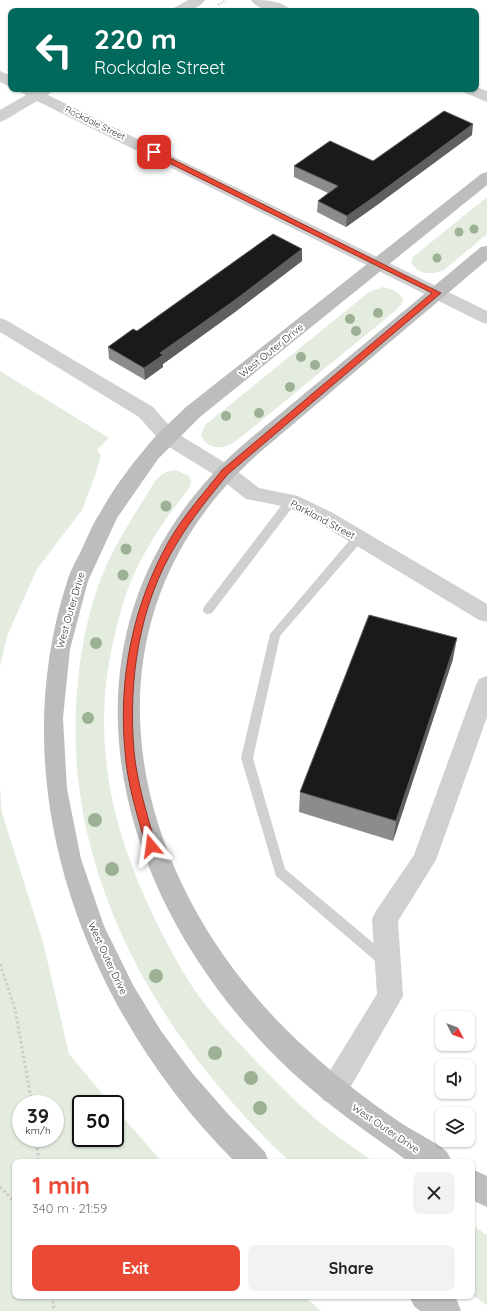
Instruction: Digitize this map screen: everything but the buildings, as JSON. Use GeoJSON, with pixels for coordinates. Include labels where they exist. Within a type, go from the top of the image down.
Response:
{"type":"FeatureCollection","features":[{"type":"Feature","properties":{"kind":"main road","name":"West Outer Drive"},"geometry":{"type":"LineString","coordinates":[[251,1159],[226,1134],[169,1065],[124,995],[96,938],[71,869],[61,828],[54,788],[51,725],[57,653],[71,598],[91,548],[112,508],[152,452],[193,412],[487,177]]}},
{"type":"Feature","properties":{"kind":"main road","name":"West Outer Drive"},"geometry":{"type":"LineString","coordinates":[[433,1159],[380,1125],[334,1091],[282,1045],[241,1000],[198,941],[171,894],[151,846],[137,798],[130,752],[127,707],[132,654],[142,614],[155,576],[173,541],[200,502],[225,472],[487,251]]}},
{"type":"Feature","properties":{"kind":"main road"},"geometry":{"type":"LineString","coordinates":[[475,1185],[487,1193]]}},
{"type":"Feature","properties":{"kind":"main road"},"geometry":{"type":"LineString","coordinates":[[428,1299],[446,1311]]}},
{"type":"Feature","properties":{"kind":"street"},"geometry":{"type":"LineString","coordinates":[[184,8],[198,0]]}},
{"type":"Feature","properties":{"kind":"street"},"geometry":{"type":"LineString","coordinates":[[258,0],[277,8]]}},
{"type":"Feature","properties":{"kind":"street"},"geometry":{"type":"LineString","coordinates":[[0,117],[36,92]]}},
{"type":"Feature","properties":{"kind":"street","name":"Rockdale Street"},"geometry":{"type":"LineString","coordinates":[[39,92],[487,318]]}},
{"type":"Feature","properties":{"kind":"street"},"geometry":{"type":"LineString","coordinates":[[475,92],[487,97]]}},
{"type":"Feature","properties":{"kind":"street","name":"Parkland Street"},"geometry":{"type":"LineString","coordinates":[[0,324],[146,412],[168,437],[225,472],[253,494],[291,501],[326,518],[487,614]]}},
{"type":"Feature","properties":{"kind":"street"},"geometry":{"type":"LineString","coordinates":[[334,1091],[390,996],[385,919],[424,860],[487,685]]}},
{"type":"Feature","properties":{"kind":"lane"},"geometry":{"type":"LineString","coordinates":[[208,610],[291,501]]}},
{"type":"Feature","properties":{"kind":"lane"},"geometry":{"type":"LineString","coordinates":[[358,538],[275,634],[247,758],[280,872],[387,963]]}},
{"type":"Feature","properties":{"kind":"path"},"geometry":{"type":"LineString","coordinates":[[0,964],[15,1009],[30,1095]]}},
{"type":"Feature","properties":{"kind":"path"},"geometry":{"type":"LineString","coordinates":[[37,1147],[39,1159]]}},
{"type":"Feature","properties":{"kind":"path"},"geometry":{"type":"LineString","coordinates":[[0,1187],[12,1199]]}},
{"type":"Feature","properties":{"kind":"path"},"geometry":{"type":"LineString","coordinates":[[52,1299],[54,1311]]}},
{"type":"Feature","properties":{"kind":"shaded area"},"geometry":{"type":"Polygon","coordinates":[[[487,197],[487,234],[440,272],[421,272],[414,266],[411,262],[413,257],[487,197]]]}},
{"type":"Feature","properties":{"kind":"shaded area"},"geometry":{"type":"Polygon","coordinates":[[[383,287],[399,294],[403,299],[402,304],[395,311],[235,442],[221,447],[207,444],[201,435],[205,425],[369,292],[383,287]]]}},
{"type":"Feature","properties":{"kind":"shaded area"},"geometry":{"type":"Polygon","coordinates":[[[0,371],[109,438],[97,450],[101,455],[82,510],[37,569],[7,636],[0,667],[0,371]]]}},
{"type":"Feature","properties":{"kind":"shaded area"},"geometry":{"type":"Polygon","coordinates":[[[176,470],[189,476],[191,482],[190,487],[158,532],[143,556],[131,581],[118,621],[108,672],[104,709],[105,745],[109,780],[116,815],[126,850],[139,885],[169,947],[179,966],[201,999],[234,1038],[294,1099],[329,1130],[370,1159],[287,1159],[242,1113],[198,1061],[159,1004],[127,945],[101,883],[84,817],[76,750],[78,680],[83,646],[90,612],[107,564],[131,520],[156,480],[161,475],[169,471],[176,470]]]}},
{"type":"Feature","properties":{"kind":"shaded area"},"geometry":{"type":"Polygon","coordinates":[[[0,788],[2,813],[43,942],[69,1054],[103,1095],[72,1095],[72,1147],[124,1147],[124,1118],[159,1159],[12,1159],[12,1299],[307,1299],[321,1311],[0,1311],[0,788]]]}},
{"type":"Feature","properties":{"kind":"shaded area"},"geometry":{"type":"Polygon","coordinates":[[[475,1227],[487,1235],[487,1305],[475,1297],[475,1227]]]}},
{"type":"Feature","properties":{"kind":"route"},"geometry":{"type":"LineString","coordinates":[[151,846],[137,798],[130,752],[127,707],[132,654],[142,614],[155,576],[173,541],[200,502],[225,472],[437,293],[154,152]]}}]}
